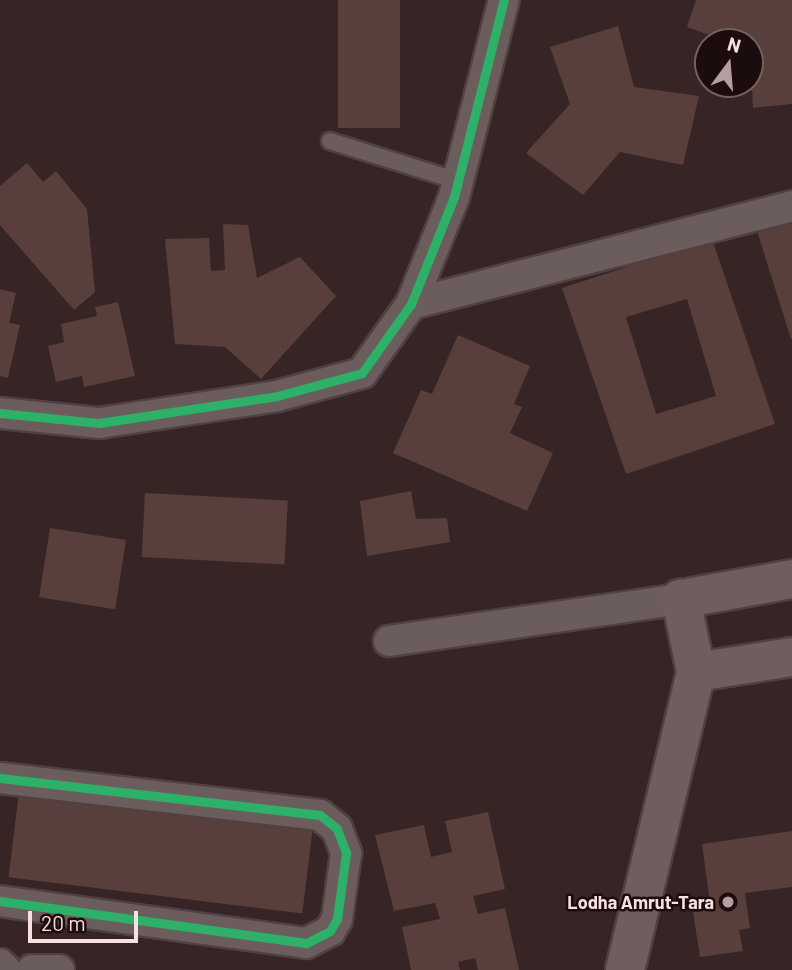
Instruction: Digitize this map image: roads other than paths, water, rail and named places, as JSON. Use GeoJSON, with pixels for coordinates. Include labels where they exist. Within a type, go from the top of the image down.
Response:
{"type":"FeatureCollection","features":[{"type":"Feature","properties":{"kind":"street"},"geometry":{"type":"LineString","coordinates":[[0,413],[99,423],[277,396],[362,373],[411,304],[458,181],[504,0]]}},
{"type":"Feature","properties":{"kind":"street"},"geometry":{"type":"LineString","coordinates":[[411,304],[792,206]]}},
{"type":"Feature","properties":{"kind":"street"},"geometry":{"type":"LineString","coordinates":[[389,641],[681,599],[792,579]]}},
{"type":"Feature","properties":{"kind":"street"},"geometry":{"type":"LineString","coordinates":[[625,970],[696,672],[681,599]]}},
{"type":"Feature","properties":{"kind":"street"},"geometry":{"type":"LineString","coordinates":[[696,672],[792,657]]}},
{"type":"Feature","properties":{"kind":"street"},"geometry":{"type":"LineString","coordinates":[[0,778],[320,815],[337,829],[346,853],[337,919],[330,931],[306,943],[0,901]]}},
{"type":"Feature","properties":{"kind":"street"},"geometry":{"type":"LineString","coordinates":[[0,964],[6,970]]}},
{"type":"Feature","properties":{"kind":"street"},"geometry":{"type":"LineString","coordinates":[[32,970],[59,970]]}},
{"type":"Feature","properties":{"kind":"lane"},"geometry":{"type":"LineString","coordinates":[[330,141],[458,181]]}},
{"type":"Feature","properties":{"kind":"place","name":"Lodha Amrut-Tara"},"geometry":{"type":"Point","coordinates":[728,902]}}]}
